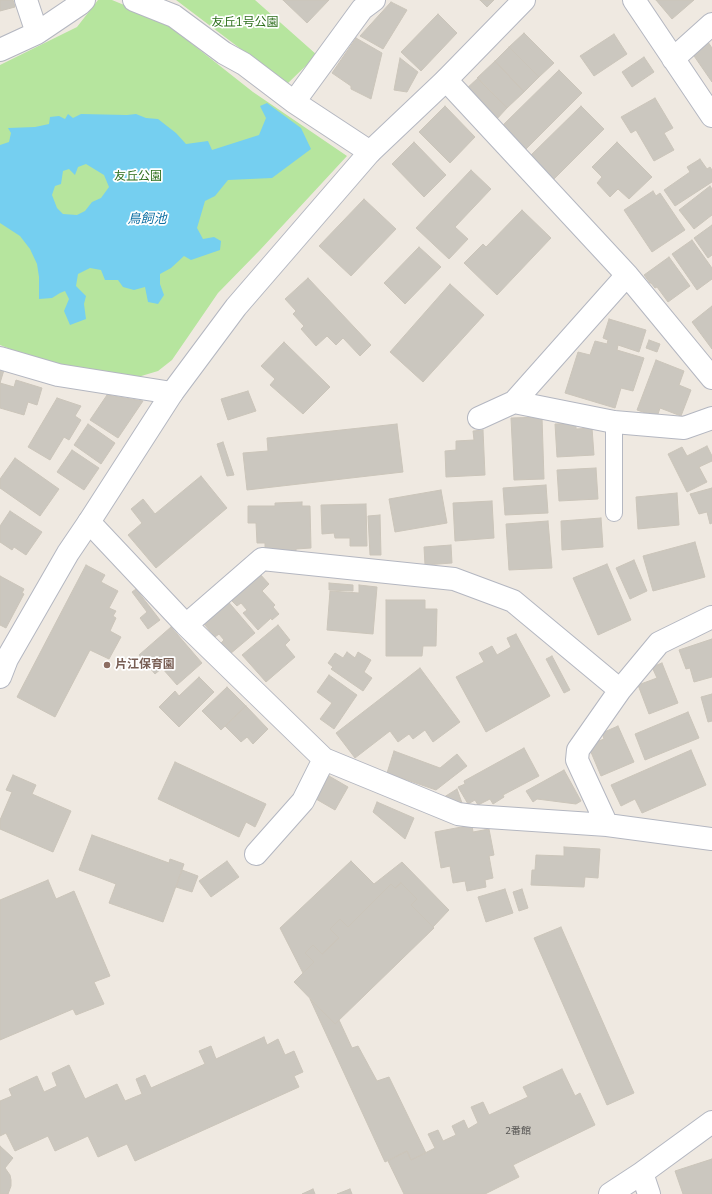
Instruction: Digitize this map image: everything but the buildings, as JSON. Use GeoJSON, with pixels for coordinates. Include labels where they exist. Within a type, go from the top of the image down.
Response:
{"type":"FeatureCollection","features":[{"type":"Feature","properties":{"kind":"street"},"geometry":{"type":"LineString","coordinates":[[26,0],[37,33]]}},
{"type":"Feature","properties":{"kind":"street"},"geometry":{"type":"LineString","coordinates":[[0,50],[37,33],[84,0]]}},
{"type":"Feature","properties":{"kind":"street"},"geometry":{"type":"LineString","coordinates":[[134,0],[174,16],[224,53],[244,64],[294,102],[370,152]]}},
{"type":"Feature","properties":{"kind":"street"},"geometry":{"type":"LineString","coordinates":[[294,102],[362,9],[374,0]]}},
{"type":"Feature","properties":{"kind":"street"},"geometry":{"type":"LineString","coordinates":[[2,662],[68,552],[172,393],[236,307],[370,152],[446,80],[524,0]]}},
{"type":"Feature","properties":{"kind":"street"},"geometry":{"type":"LineString","coordinates":[[634,0],[712,116]]}},
{"type":"Feature","properties":{"kind":"street"},"geometry":{"type":"LineString","coordinates":[[673,59],[712,24]]}},
{"type":"Feature","properties":{"kind":"street"},"geometry":{"type":"LineString","coordinates":[[446,80],[627,274],[712,378]]}},
{"type":"Feature","properties":{"kind":"street"},"geometry":{"type":"LineString","coordinates":[[479,418],[514,402],[627,274]]}},
{"type":"Feature","properties":{"kind":"street"},"geometry":{"type":"LineString","coordinates":[[0,358],[58,375],[172,393]]}},
{"type":"Feature","properties":{"kind":"street"},"geometry":{"type":"LineString","coordinates":[[514,402],[614,422],[684,428],[712,418]]}},
{"type":"Feature","properties":{"kind":"street"},"geometry":{"type":"LineString","coordinates":[[89,522],[186,625],[324,759],[458,814],[607,825],[712,840]]}},
{"type":"Feature","properties":{"kind":"street"},"geometry":{"type":"LineString","coordinates":[[186,625],[262,559],[454,579],[513,601],[620,690]]}},
{"type":"Feature","properties":{"kind":"street"},"geometry":{"type":"LineString","coordinates":[[607,825],[577,760],[578,750],[620,690],[659,643],[712,617]]}},
{"type":"Feature","properties":{"kind":"street"},"geometry":{"type":"LineString","coordinates":[[256,854],[303,801],[324,759]]}},
{"type":"Feature","properties":{"kind":"street"},"geometry":{"type":"LineString","coordinates":[[610,1194],[642,1173],[712,1122]]}},
{"type":"Feature","properties":{"kind":"street"},"geometry":{"type":"LineString","coordinates":[[642,1173],[649,1194]]}},
{"type":"Feature","properties":{"kind":"lane"},"geometry":{"type":"LineString","coordinates":[[614,422],[614,513]]}},
{"type":"Feature","properties":{"kind":"green space","name":"友丘公園"},"geometry":{"type":"Polygon","coordinates":[[[98,0],[112,0],[163,21],[253,92],[347,156],[218,293],[172,360],[158,371],[138,377],[46,363],[0,345],[0,65],[77,27],[98,0]]]}},
{"type":"Feature","properties":{"kind":"green space","name":"友丘1号公園"},"geometry":{"type":"Polygon","coordinates":[[[176,0],[255,0],[317,55],[287,84],[176,0]]]}},
{"type":"Feature","properties":{"kind":"water","name":"鳥飼池"},"geometry":{"type":"Polygon","coordinates":[[[267,103],[301,128],[311,149],[272,178],[228,180],[215,196],[205,201],[197,228],[203,239],[214,237],[221,241],[220,250],[191,260],[184,256],[171,268],[160,274],[160,284],[164,295],[158,304],[148,302],[145,287],[134,290],[123,287],[118,280],[105,280],[101,270],[90,268],[78,274],[76,286],[86,296],[84,304],[86,319],[70,325],[64,311],[69,299],[65,291],[52,298],[39,299],[39,277],[37,264],[30,249],[20,236],[0,223],[0,145],[9,142],[11,133],[8,128],[35,127],[49,124],[50,117],[59,116],[65,119],[68,114],[73,118],[81,114],[136,114],[146,118],[158,119],[176,133],[186,144],[208,141],[212,150],[259,135],[266,118],[260,106],[267,103]],[[86,164],[78,167],[75,175],[69,169],[63,171],[61,184],[55,186],[52,195],[57,208],[63,214],[77,215],[85,211],[92,202],[101,198],[109,187],[104,175],[86,164]]]}},
{"type":"Feature","properties":{"kind":"place","name":"片江保育園"},"geometry":{"type":"Point","coordinates":[107,665]}}]}
